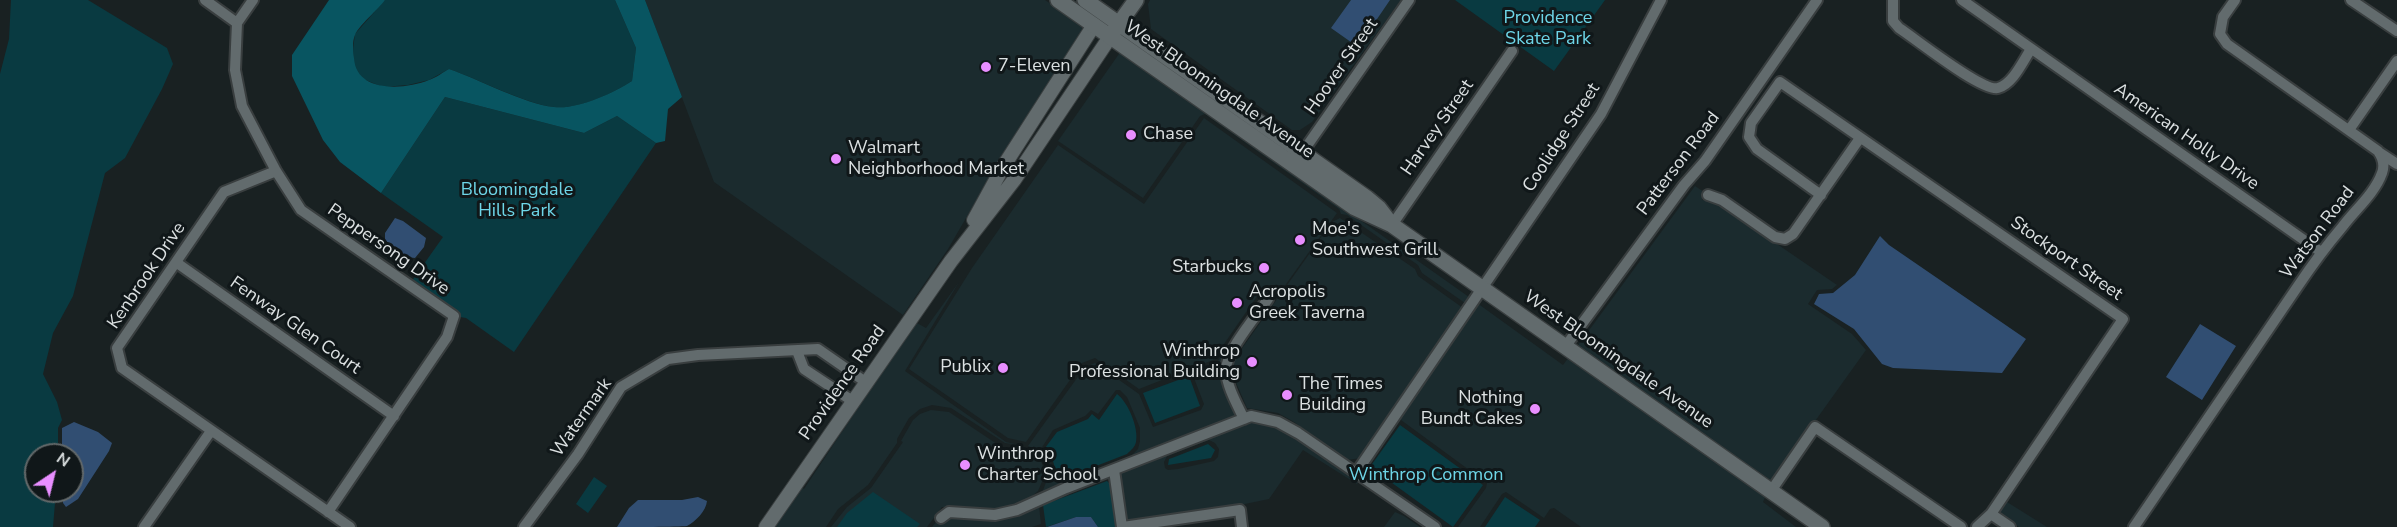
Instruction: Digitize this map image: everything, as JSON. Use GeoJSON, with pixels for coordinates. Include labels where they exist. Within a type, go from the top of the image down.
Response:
{"type":"FeatureCollection","features":[{"type":"Feature","properties":{"kind":"main road","name":"West Bloomingdale Avenue"},"geometry":{"type":"LineString","coordinates":[[1058,0],[1355,208],[1392,225],[1822,527]]}},
{"type":"Feature","properties":{"kind":"main road","name":"West Bloomingdale Avenue"},"geometry":{"type":"LineString","coordinates":[[1085,0],[1106,6],[1120,24],[1379,207],[1392,225]]}},
{"type":"Feature","properties":{"kind":"main road","name":"Providence Road"},"geometry":{"type":"LineString","coordinates":[[1110,37],[1136,0]]}},
{"type":"Feature","properties":{"kind":"main road","name":"Providence Road"},"geometry":{"type":"LineString","coordinates":[[1094,25],[1106,6]]}},
{"type":"Feature","properties":{"kind":"main road"},"geometry":{"type":"LineString","coordinates":[[1299,169],[1310,168],[1351,196],[1366,198]]}},
{"type":"Feature","properties":{"kind":"street"},"geometry":{"type":"LineString","coordinates":[[205,0],[237,23],[253,0]]}},
{"type":"Feature","properties":{"kind":"street","name":"Hoover Street"},"geometry":{"type":"LineString","coordinates":[[1302,153],[1409,0]]}},
{"type":"Feature","properties":{"kind":"street","name":"Coolidge Street"},"geometry":{"type":"LineString","coordinates":[[1356,473],[1601,114],[1660,0]]}},
{"type":"Feature","properties":{"kind":"street","name":"Patterson Road"},"geometry":{"type":"LineString","coordinates":[[1565,347],[1684,184],[1705,161],[1817,0]]}},
{"type":"Feature","properties":{"kind":"street"},"geometry":{"type":"LineString","coordinates":[[1893,0],[1893,21],[1899,28],[1980,85],[1998,88],[2006,84],[2031,49]]}},
{"type":"Feature","properties":{"kind":"street","name":"American Holly Drive"},"geometry":{"type":"LineString","coordinates":[[1962,0],[2321,252]]}},
{"type":"Feature","properties":{"kind":"street"},"geometry":{"type":"LineString","coordinates":[[2235,0],[2223,17],[2220,34],[2227,44],[2397,164]]}},
{"type":"Feature","properties":{"kind":"street"},"geometry":{"type":"LineString","coordinates":[[2351,0],[2397,32]]}},
{"type":"Feature","properties":{"kind":"street","name":"Peppersong Drive"},"geometry":{"type":"LineString","coordinates":[[237,23],[235,70],[242,106],[276,171],[302,210],[454,316],[447,337],[328,512]]}},
{"type":"Feature","properties":{"kind":"street","name":"Providence Road"},"geometry":{"type":"LineString","coordinates":[[951,261],[1003,167],[1094,25]]}},
{"type":"Feature","properties":{"kind":"street","name":"Providence Road"},"geometry":{"type":"LineString","coordinates":[[766,527],[951,261],[1014,180],[1110,37]]}},
{"type":"Feature","properties":{"kind":"street","name":"Harvey Street"},"geometry":{"type":"LineString","coordinates":[[1392,225],[1512,51]]}},
{"type":"Feature","properties":{"kind":"street"},"geometry":{"type":"LineString","coordinates":[[2349,130],[2397,61]]}},
{"type":"Feature","properties":{"kind":"street","name":"Stockport Street"},"geometry":{"type":"LineString","coordinates":[[1821,195],[1757,149],[1749,137],[1751,123],[1780,82],[2123,319],[1991,514],[1977,527]]}},
{"type":"Feature","properties":{"kind":"street"},"geometry":{"type":"LineString","coordinates":[[1708,195],[1722,200],[1775,237],[1785,239],[1793,234],[1860,138]]}},
{"type":"Feature","properties":{"kind":"street","name":"Watson Road"},"geometry":{"type":"LineString","coordinates":[[2134,527],[2321,252],[2382,175],[2383,161],[2378,152]]}},
{"type":"Feature","properties":{"kind":"street","name":"Kenbrook Drive"},"geometry":{"type":"LineString","coordinates":[[276,171],[224,192],[117,348],[122,368],[350,527]]}},
{"type":"Feature","properties":{"kind":"street","name":"Fenway Glen Court"},"geometry":{"type":"LineString","coordinates":[[177,263],[394,416]]}},
{"type":"Feature","properties":{"kind":"street"},"geometry":{"type":"LineString","coordinates":[[1244,419],[1228,383],[1226,368],[1231,353],[1268,298]]}},
{"type":"Feature","properties":{"kind":"street","name":"Watermark"},"geometry":{"type":"LineString","coordinates":[[524,527],[578,454],[621,387],[668,359],[698,355],[818,349],[867,383]]}},
{"type":"Feature","properties":{"kind":"street"},"geometry":{"type":"LineString","coordinates":[[796,351],[804,369],[854,402]]}},
{"type":"Feature","properties":{"kind":"street"},"geometry":{"type":"LineString","coordinates":[[941,518],[949,512],[986,515],[1007,513],[1251,416],[1278,422],[1298,433],[1435,527]]}},
{"type":"Feature","properties":{"kind":"street"},"geometry":{"type":"LineString","coordinates":[[1771,491],[1815,427],[1961,527]]}},
{"type":"Feature","properties":{"kind":"street"},"geometry":{"type":"LineString","coordinates":[[148,526],[211,430]]}},
{"type":"Feature","properties":{"kind":"street"},"geometry":{"type":"LineString","coordinates":[[1114,470],[1122,527],[1240,510],[1242,527]]}},
{"type":"Feature","properties":{"kind":"street"},"geometry":{"type":"LineString","coordinates":[[1991,514],[2010,527]]}},
{"type":"Feature","properties":{"kind":"shaded area"},"geometry":{"type":"Polygon","coordinates":[[[329,0],[385,0],[360,27],[353,41],[357,69],[363,78],[372,83],[383,86],[407,86],[432,79],[449,69],[529,101],[563,107],[594,100],[632,81],[636,48],[615,0],[645,0],[682,97],[668,109],[665,141],[656,143],[617,116],[584,133],[445,97],[381,193],[340,162],[323,140],[292,76],[292,55],[329,0]]]}},
{"type":"Feature","properties":{"kind":"shaded area"},"geometry":{"type":"Polygon","coordinates":[[[645,0],[1045,0],[1085,27],[991,175],[948,249],[903,315],[714,182],[645,0]]]}},
{"type":"Feature","properties":{"kind":"shaded area"},"geometry":{"type":"Polygon","coordinates":[[[1150,0],[1401,0],[1312,122],[1300,130],[1292,130],[1151,29],[1148,4],[1150,0]]]}},
{"type":"Feature","properties":{"kind":"shaded area"},"geometry":{"type":"Polygon","coordinates":[[[1351,0],[1390,0],[1358,47],[1331,28],[1351,0]]]}},
{"type":"Feature","properties":{"kind":"shaded area"},"geometry":{"type":"Polygon","coordinates":[[[1121,51],[1469,297],[1465,303],[1422,273],[1418,265],[1347,215],[1341,214],[1339,209],[1205,114],[1200,116],[1143,198],[1058,141],[1121,51]]]}},
{"type":"Feature","properties":{"kind":"shaded area"},"geometry":{"type":"Polygon","coordinates":[[[1204,118],[1337,213],[1276,298],[1262,289],[1213,360],[1139,389],[1095,358],[1082,363],[1026,442],[1008,438],[909,369],[972,268],[1058,145],[1144,204],[1204,118]]]}},
{"type":"Feature","properties":{"kind":"shaded area"},"geometry":{"type":"Polygon","coordinates":[[[1695,186],[1704,192],[1702,200],[1713,201],[1720,205],[1837,285],[1832,289],[1817,290],[1808,304],[1852,334],[1866,350],[1770,484],[1576,348],[1695,186]]]}},
{"type":"Feature","properties":{"kind":"shaded area"},"geometry":{"type":"Polygon","coordinates":[[[395,218],[403,221],[426,238],[424,247],[415,258],[402,254],[385,240],[385,233],[395,218]]]}},
{"type":"Feature","properties":{"kind":"shaded area"},"geometry":{"type":"Polygon","coordinates":[[[1340,218],[1415,269],[1418,276],[1463,308],[1361,458],[1347,460],[1278,413],[1247,408],[1231,371],[1233,361],[1332,222],[1340,218]]]}},
{"type":"Feature","properties":{"kind":"shaded area"},"geometry":{"type":"Polygon","coordinates":[[[1880,236],[1889,245],[2026,339],[2002,373],[1893,368],[1882,364],[1854,329],[1814,304],[1819,294],[1833,293],[1855,275],[1880,236]]]}},
{"type":"Feature","properties":{"kind":"shaded area"},"geometry":{"type":"Polygon","coordinates":[[[959,282],[905,371],[1006,442],[1019,445],[1005,443],[951,408],[932,405],[920,409],[909,418],[897,443],[868,485],[838,509],[826,527],[774,527],[801,487],[804,489],[915,322],[926,328],[959,282]]]}},
{"type":"Feature","properties":{"kind":"shaded area"},"geometry":{"type":"Polygon","coordinates":[[[1263,295],[1227,350],[1221,367],[1223,386],[1236,416],[1108,467],[1067,482],[1129,458],[1138,449],[1140,428],[1127,397],[1120,390],[1116,390],[1098,414],[1091,410],[1085,416],[1053,430],[1041,449],[1052,466],[1054,480],[1061,484],[1042,493],[1048,477],[1047,461],[1041,452],[1028,446],[1085,367],[1095,363],[1139,394],[1153,427],[1201,410],[1204,404],[1192,373],[1216,364],[1263,295]]]}},
{"type":"Feature","properties":{"kind":"shaded area"},"geometry":{"type":"Polygon","coordinates":[[[1477,303],[1563,365],[1569,357],[1766,495],[1763,502],[1796,527],[1581,527],[1554,508],[1550,509],[1544,518],[1506,492],[1502,494],[1480,527],[1458,527],[1486,488],[1487,483],[1401,420],[1396,422],[1477,303]]]}},
{"type":"Feature","properties":{"kind":"shaded area"},"geometry":{"type":"Polygon","coordinates":[[[2200,324],[2236,346],[2202,400],[2166,377],[2200,324]]]}},
{"type":"Feature","properties":{"kind":"shaded area","name":"Winthrop Charter School"},"geometry":{"type":"Polygon","coordinates":[[[931,410],[949,412],[1003,448],[1028,450],[1039,456],[1044,469],[1044,477],[1038,491],[1030,498],[1001,509],[942,507],[927,527],[831,527],[847,507],[871,488],[903,442],[901,441],[913,420],[920,414],[931,410]]]}},
{"type":"Feature","properties":{"kind":"shaded area"},"geometry":{"type":"Polygon","coordinates":[[[74,422],[98,432],[112,443],[84,490],[84,443],[62,443],[62,428],[74,422]]]}},
{"type":"Feature","properties":{"kind":"shaded area"},"geometry":{"type":"Polygon","coordinates":[[[1251,422],[1275,427],[1295,437],[1359,481],[1357,484],[1303,450],[1269,499],[1126,521],[1120,473],[1251,422]],[[1209,440],[1167,456],[1164,462],[1165,468],[1178,469],[1214,461],[1218,457],[1219,449],[1209,440]]]}},
{"type":"Feature","properties":{"kind":"shaded area"},"geometry":{"type":"Polygon","coordinates":[[[698,497],[707,501],[705,508],[687,526],[617,527],[629,508],[638,500],[682,500],[698,497]]]}},
{"type":"Feature","properties":{"kind":"shaded area"},"geometry":{"type":"Polygon","coordinates":[[[2007,502],[2047,527],[2019,527],[1999,513],[2007,502]]]}},
{"type":"Feature","properties":{"kind":"shaded area"},"geometry":{"type":"Polygon","coordinates":[[[1039,506],[1041,524],[1032,527],[932,527],[937,521],[941,525],[948,517],[995,520],[1018,515],[1039,506]]]}},
{"type":"Feature","properties":{"kind":"shaded area"},"geometry":{"type":"Polygon","coordinates":[[[1395,512],[1404,516],[1420,527],[1384,527],[1395,512]]]}},
{"type":"Feature","properties":{"kind":"shaded area"},"geometry":{"type":"Polygon","coordinates":[[[1076,517],[1091,517],[1098,527],[1047,527],[1076,517]]]}},
{"type":"Feature","properties":{"kind":"green space"},"geometry":{"type":"Polygon","coordinates":[[[11,0],[88,0],[167,48],[173,64],[125,158],[105,173],[73,296],[53,333],[43,374],[57,402],[62,420],[58,428],[58,443],[24,443],[24,503],[55,503],[53,527],[0,527],[0,74],[9,39],[11,0]]]}},
{"type":"Feature","properties":{"kind":"green space"},"geometry":{"type":"Polygon","coordinates":[[[385,0],[615,0],[636,48],[632,81],[595,100],[563,107],[530,101],[449,69],[429,80],[383,87],[363,79],[354,69],[353,49],[355,34],[385,0]]]}},
{"type":"Feature","properties":{"kind":"green space","name":"Providence Skate Park"},"geometry":{"type":"Polygon","coordinates":[[[1455,0],[1605,0],[1554,71],[1455,0]]]}},
{"type":"Feature","properties":{"kind":"green space","name":"Bloomingdale Hills Park"},"geometry":{"type":"Polygon","coordinates":[[[445,97],[584,133],[617,116],[656,143],[514,352],[466,318],[454,316],[409,285],[443,237],[381,193],[445,97]]]}},
{"type":"Feature","properties":{"kind":"green space"},"geometry":{"type":"Polygon","coordinates":[[[1189,376],[1200,406],[1155,423],[1143,393],[1189,376]]]}},
{"type":"Feature","properties":{"kind":"green space"},"geometry":{"type":"Polygon","coordinates":[[[1117,394],[1132,416],[1136,436],[1134,447],[1127,454],[1060,480],[1051,456],[1045,448],[1057,432],[1088,419],[1092,414],[1099,420],[1117,394]]]}},
{"type":"Feature","properties":{"kind":"green space","name":"Winthrop Common"},"geometry":{"type":"Polygon","coordinates":[[[1400,425],[1483,485],[1453,527],[1370,467],[1400,425]]]}},
{"type":"Feature","properties":{"kind":"green space"},"geometry":{"type":"Polygon","coordinates":[[[1208,444],[1215,450],[1211,458],[1168,465],[1169,459],[1208,444]]]}},
{"type":"Feature","properties":{"kind":"green space"},"geometry":{"type":"Polygon","coordinates":[[[594,477],[607,486],[588,513],[576,504],[594,477]]]}},
{"type":"Feature","properties":{"kind":"green space"},"geometry":{"type":"Polygon","coordinates":[[[1107,481],[1111,485],[1117,527],[1098,527],[1091,517],[1076,517],[1046,527],[1043,505],[1107,481]]]}},
{"type":"Feature","properties":{"kind":"green space"},"geometry":{"type":"Polygon","coordinates":[[[873,492],[920,524],[917,527],[837,527],[847,513],[873,492]]]}},
{"type":"Feature","properties":{"kind":"green space"},"geometry":{"type":"Polygon","coordinates":[[[1505,497],[1540,520],[1535,527],[1485,527],[1505,497]]]}},
{"type":"Feature","properties":{"kind":"place","name":"7-Eleven"},"geometry":{"type":"Point","coordinates":[986,67]}},
{"type":"Feature","properties":{"kind":"place","name":"Chase"},"geometry":{"type":"Point","coordinates":[1131,135]}},
{"type":"Feature","properties":{"kind":"place","name":"Walmart Neighborhood Market"},"geometry":{"type":"Point","coordinates":[836,159]}},
{"type":"Feature","properties":{"kind":"place","name":"Moe's Southwest Grill"},"geometry":{"type":"Point","coordinates":[1300,240]}},
{"type":"Feature","properties":{"kind":"place","name":"Starbucks"},"geometry":{"type":"Point","coordinates":[1264,268]}},
{"type":"Feature","properties":{"kind":"place","name":"Acropolis Greek Taverna"},"geometry":{"type":"Point","coordinates":[1237,303]}},
{"type":"Feature","properties":{"kind":"place","name":"Winthrop Professional Building"},"geometry":{"type":"Point","coordinates":[1252,362]}},
{"type":"Feature","properties":{"kind":"place","name":"Publix"},"geometry":{"type":"Point","coordinates":[1003,368]}},
{"type":"Feature","properties":{"kind":"place","name":"The Times Building"},"geometry":{"type":"Point","coordinates":[1287,395]}},
{"type":"Feature","properties":{"kind":"place","name":"Nothing Bundt Cakes"},"geometry":{"type":"Point","coordinates":[1535,409]}},
{"type":"Feature","properties":{"kind":"place","name":"Winthrop Charter School"},"geometry":{"type":"Point","coordinates":[965,465]}}]}
